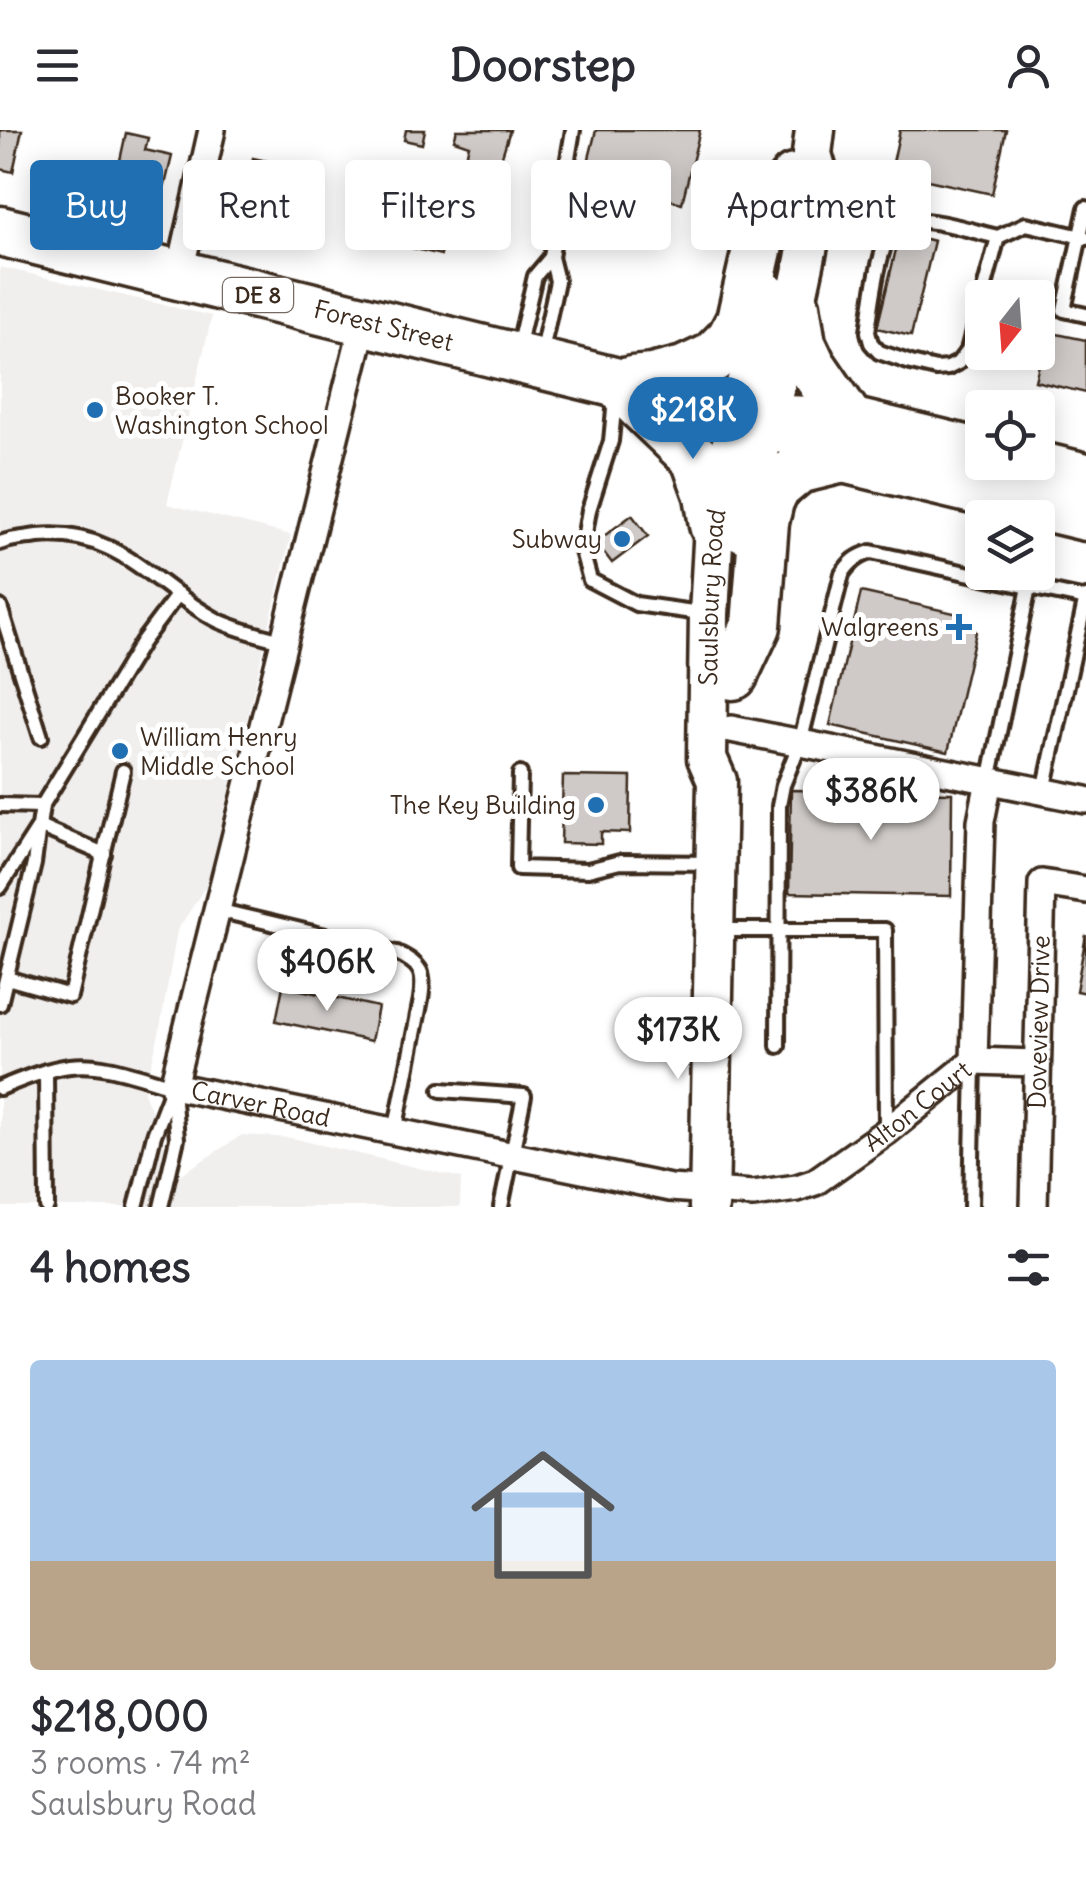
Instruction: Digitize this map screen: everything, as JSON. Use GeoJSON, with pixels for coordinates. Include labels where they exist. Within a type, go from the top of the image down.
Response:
{"type":"FeatureCollection","features":[{"type":"Feature","properties":{"kind":"highway"},"geometry":{"type":"LineString","coordinates":[[616,382],[652,380],[684,371],[712,358],[730,339],[742,320],[764,216],[807,154]]}},
{"type":"Feature","properties":{"kind":"highway","name":"Forest Street"},"geometry":{"type":"LineString","coordinates":[[0,231],[753,416]]}},
{"type":"Feature","properties":{"kind":"highway"},"geometry":{"type":"LineString","coordinates":[[733,676],[756,626],[768,501],[775,488],[798,470],[846,440],[801,344],[795,306]]}},
{"type":"Feature","properties":{"kind":"highway"},"geometry":{"type":"LineString","coordinates":[[616,382],[696,458],[710,495],[714,524]]}},
{"type":"Feature","properties":{"kind":"highway","name":"DE 8"},"geometry":{"type":"LineString","coordinates":[[753,416],[846,440],[1086,516]]}},
{"type":"Feature","properties":{"kind":"highway","name":"DE 8"},"geometry":{"type":"LineString","coordinates":[[846,440],[965,452]]}},
{"type":"Feature","properties":{"kind":"highway"},"geometry":{"type":"LineString","coordinates":[[1055,470],[1086,478]]}},
{"type":"Feature","properties":{"kind":"main road"},"geometry":{"type":"LineString","coordinates":[[753,416],[795,306],[821,185],[807,154]]}},
{"type":"Feature","properties":{"kind":"main road"},"geometry":{"type":"LineString","coordinates":[[753,416],[807,154]]}},
{"type":"Feature","properties":{"kind":"main road","name":"Saulsbury Road"},"geometry":{"type":"LineString","coordinates":[[710,1199],[716,781],[707,758],[709,614],[720,488],[753,416]]}},
{"type":"Feature","properties":{"kind":"main road","name":"Saulsbury Road"},"geometry":{"type":"LineString","coordinates":[[716,781],[729,760],[740,546],[748,500],[753,416]]}},
{"type":"Feature","properties":{"kind":"street"},"geometry":{"type":"LineString","coordinates":[[179,276],[212,130]]}},
{"type":"Feature","properties":{"kind":"street","name":"Carver Road"},"geometry":{"type":"LineString","coordinates":[[364,321],[173,1086],[710,1199]]}},
{"type":"Feature","properties":{"kind":"street"},"geometry":{"type":"LineString","coordinates":[[731,730],[1086,800]]}},
{"type":"Feature","properties":{"kind":"street","name":"Alton Court"},"geometry":{"type":"LineString","coordinates":[[710,1199],[797,1188],[834,1170],[974,1061],[981,821],[989,780]]}},
{"type":"Feature","properties":{"kind":"street","name":"Doveview Drive"},"geometry":{"type":"LineString","coordinates":[[1034,1207],[1042,883],[1086,890]]}},
{"type":"Feature","properties":{"kind":"street"},"geometry":{"type":"LineString","coordinates":[[974,1061],[1038,1064]]}},
{"type":"Feature","properties":{"kind":"lane"},"geometry":{"type":"LineString","coordinates":[[528,361],[557,281],[551,257],[573,130]]}},
{"type":"Feature","properties":{"kind":"lane"},"geometry":{"type":"LineString","coordinates":[[1086,208],[1083,237],[1064,310],[1086,315]]}},
{"type":"Feature","properties":{"kind":"lane"},"geometry":{"type":"LineString","coordinates":[[998,237],[968,350],[958,362],[936,369],[879,352],[868,332],[883,253],[889,233],[898,224],[925,220],[998,237],[1026,224],[1083,237]]}},
{"type":"Feature","properties":{"kind":"lane"},"geometry":{"type":"LineString","coordinates":[[528,361],[535,276],[551,257]]}},
{"type":"Feature","properties":{"kind":"lane"},"geometry":{"type":"LineString","coordinates":[[616,382],[611,441],[589,510],[582,551],[590,580],[636,604],[709,614]]}},
{"type":"Feature","properties":{"kind":"lane"},"geometry":{"type":"LineString","coordinates":[[0,543],[54,535],[100,542],[220,622],[284,642]]}},
{"type":"Feature","properties":{"kind":"lane"},"geometry":{"type":"LineString","coordinates":[[778,1046],[779,806],[800,743],[842,574],[848,564],[871,552],[965,573]]}},
{"type":"Feature","properties":{"kind":"lane"},"geometry":{"type":"LineString","coordinates":[[989,780],[1028,590]]}},
{"type":"Feature","properties":{"kind":"lane"},"geometry":{"type":"LineString","coordinates":[[1043,590],[1086,599],[1044,791]]}},
{"type":"Feature","properties":{"kind":"lane"},"geometry":{"type":"LineString","coordinates":[[0,1004],[34,864],[42,806],[142,642],[178,594]]}},
{"type":"Feature","properties":{"kind":"lane"},"geometry":{"type":"LineString","coordinates":[[1,611],[41,737]]}},
{"type":"Feature","properties":{"kind":"lane"},"geometry":{"type":"LineString","coordinates":[[7,978],[70,996],[124,771]]}},
{"type":"Feature","properties":{"kind":"lane"},"geometry":{"type":"LineString","coordinates":[[520,774],[518,868],[588,870],[620,862],[716,864]]}},
{"type":"Feature","properties":{"kind":"lane"},"geometry":{"type":"LineString","coordinates":[[0,805],[42,806]]}},
{"type":"Feature","properties":{"kind":"lane"},"geometry":{"type":"LineString","coordinates":[[40,826],[104,854]]}},
{"type":"Feature","properties":{"kind":"lane"},"geometry":{"type":"LineString","coordinates":[[0,887],[40,826]]}},
{"type":"Feature","properties":{"kind":"lane"},"geometry":{"type":"LineString","coordinates":[[217,910],[397,952],[420,969],[421,1000],[395,1132]]}},
{"type":"Feature","properties":{"kind":"lane"},"geometry":{"type":"LineString","coordinates":[[714,930],[885,930],[886,1132]]}},
{"type":"Feature","properties":{"kind":"lane"},"geometry":{"type":"LineString","coordinates":[[971,1207],[974,1061]]}},
{"type":"Feature","properties":{"kind":"lane"},"geometry":{"type":"LineString","coordinates":[[0,1088],[46,1071],[91,1065],[173,1086]]}},
{"type":"Feature","properties":{"kind":"lane"},"geometry":{"type":"LineString","coordinates":[[46,1071],[46,1207]]}},
{"type":"Feature","properties":{"kind":"lane"},"geometry":{"type":"LineString","coordinates":[[136,1207],[154,1134],[173,1086]]}},
{"type":"Feature","properties":{"kind":"lane"},"geometry":{"type":"LineString","coordinates":[[161,1207],[177,1139],[173,1086]]}},
{"type":"Feature","properties":{"kind":"lane"},"geometry":{"type":"LineString","coordinates":[[441,1090],[524,1096],[502,1207]]}},
{"type":"Feature","properties":{"kind":"shaded area","name":"William Henry Middle School"},"geometry":{"type":"Polygon","coordinates":[[[0,267],[212,316],[167,504],[291,535],[207,884],[177,931],[159,1034],[144,1092],[177,1177],[242,1135],[292,1138],[461,1178],[460,1207],[0,1207],[0,267]]]}},
{"type":"Feature","properties":{"kind":"building"},"geometry":{"type":"Polygon","coordinates":[[[0,130],[22,130],[13,172],[0,169],[0,130]]]}},
{"type":"Feature","properties":{"kind":"building"},"geometry":{"type":"Polygon","coordinates":[[[406,130],[425,130],[422,144],[404,140],[406,130]]]}},
{"type":"Feature","properties":{"kind":"building"},"geometry":{"type":"Polygon","coordinates":[[[457,130],[510,130],[501,160],[465,160],[469,145],[454,140],[457,130]]]}},
{"type":"Feature","properties":{"kind":"building"},"geometry":{"type":"Polygon","coordinates":[[[596,130],[700,130],[682,203],[671,200],[671,160],[589,160],[596,130]]]}},
{"type":"Feature","properties":{"kind":"building"},"geometry":{"type":"Polygon","coordinates":[[[900,130],[1006,130],[992,194],[931,181],[931,160],[894,160],[900,130]]]}},
{"type":"Feature","properties":{"kind":"building"},"geometry":{"type":"Polygon","coordinates":[[[126,133],[148,138],[145,150],[172,156],[165,185],[163,160],[120,160],[126,133]]]}},
{"type":"Feature","properties":{"kind":"building"},"geometry":{"type":"Polygon","coordinates":[[[931,240],[934,241],[911,336],[877,328],[896,250],[931,250],[931,240]]]}},
{"type":"Feature","properties":{"kind":"building"},"geometry":{"type":"Polygon","coordinates":[[[1055,334],[1086,340],[1086,393],[1035,381],[1038,370],[1055,370],[1055,334]]]}},
{"type":"Feature","properties":{"kind":"building","name":"Subway"},"geometry":{"type":"Polygon","coordinates":[[[632,515],[648,536],[612,563],[596,542],[632,515]]]}},
{"type":"Feature","properties":{"kind":"building"},"geometry":{"type":"Polygon","coordinates":[[[861,592],[963,615],[976,632],[948,752],[830,725],[861,592]]]}},
{"type":"Feature","properties":{"kind":"building","name":"The Key Building"},"geometry":{"type":"Polygon","coordinates":[[[563,776],[631,777],[630,833],[601,832],[601,844],[561,843],[563,776]]]}},
{"type":"Feature","properties":{"kind":"building"},"geometry":{"type":"Polygon","coordinates":[[[791,790],[952,793],[951,896],[789,893],[791,790]]]}},
{"type":"Feature","properties":{"kind":"building"},"geometry":{"type":"Polygon","coordinates":[[[1086,935],[1086,993],[1076,991],[1086,935]]]}},
{"type":"Feature","properties":{"kind":"building"},"geometry":{"type":"Polygon","coordinates":[[[283,986],[378,1007],[371,1041],[276,1021],[283,986]]]}},
{"type":"Feature","properties":{"kind":"place","name":"Booker T. Washington School"},"geometry":{"type":"Point","coordinates":[95,410]}},
{"type":"Feature","properties":{"kind":"place","name":"Subway"},"geometry":{"type":"Point","coordinates":[622,539]}},
{"type":"Feature","properties":{"kind":"place","name":"Walgreens"},"geometry":{"type":"Point","coordinates":[959,627]}},
{"type":"Feature","properties":{"kind":"place","name":"William Henry Middle School"},"geometry":{"type":"Point","coordinates":[120,751]}},
{"type":"Feature","properties":{"kind":"place","name":"The Key Building"},"geometry":{"type":"Point","coordinates":[596,805]}}]}
